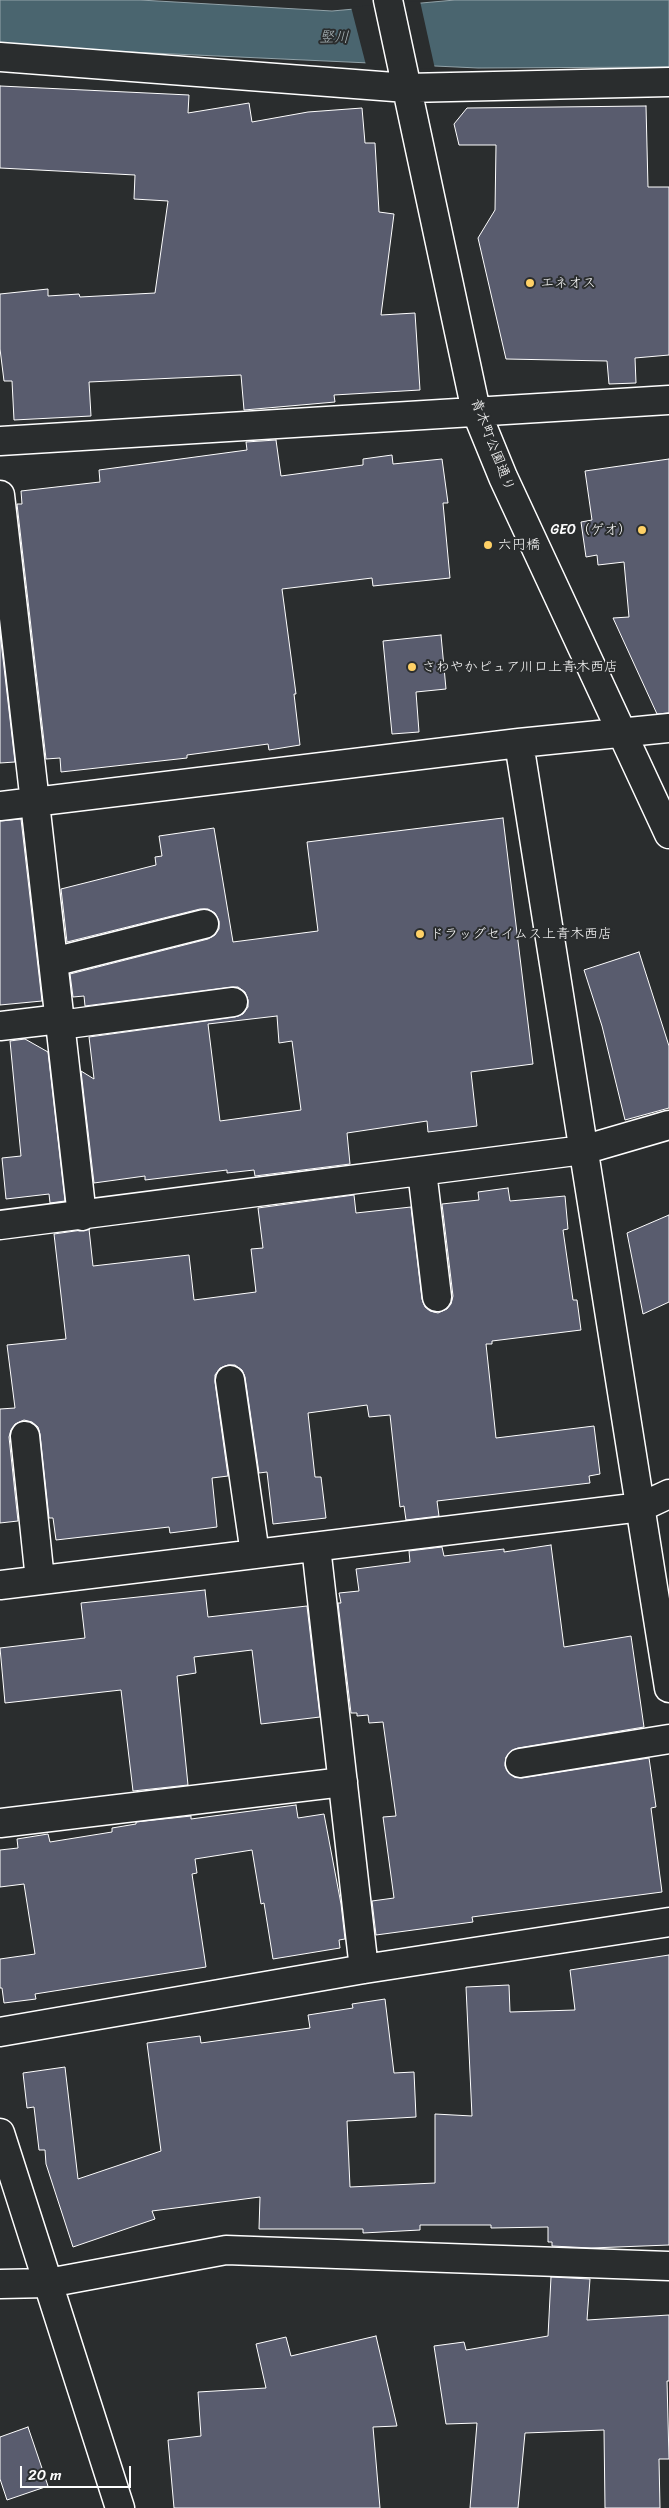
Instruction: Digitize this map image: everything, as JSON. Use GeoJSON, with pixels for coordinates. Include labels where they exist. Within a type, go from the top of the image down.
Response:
{"type":"FeatureCollection","features":[{"type":"Feature","properties":{"kind":"street","name":"青木町公園通り"},"geometry":{"type":"LineString","coordinates":[[389,3],[476,411],[503,477],[669,834]]}},
{"type":"Feature","properties":{"kind":"street"},"geometry":{"type":"LineString","coordinates":[[0,57],[406,80],[669,82]]}},
{"type":"Feature","properties":{"kind":"street"},"geometry":{"type":"LineString","coordinates":[[0,441],[669,400]]}},
{"type":"Feature","properties":{"kind":"street"},"geometry":{"type":"LineString","coordinates":[[0,496],[82,1216]]}},
{"type":"Feature","properties":{"kind":"street"},"geometry":{"type":"LineString","coordinates":[[0,806],[519,743],[669,728]]}},
{"type":"Feature","properties":{"kind":"street"},"geometry":{"type":"LineString","coordinates":[[519,743],[669,1688]]}},
{"type":"Feature","properties":{"kind":"street"},"geometry":{"type":"LineString","coordinates":[[53,962],[204,924]]}},
{"type":"Feature","properties":{"kind":"street"},"geometry":{"type":"LineString","coordinates":[[0,1026],[60,1022],[233,1002]]}},
{"type":"Feature","properties":{"kind":"street"},"geometry":{"type":"LineString","coordinates":[[0,1225],[82,1216],[583,1150],[669,1125]]}},
{"type":"Feature","properties":{"kind":"street"},"geometry":{"type":"LineString","coordinates":[[422,1171],[437,1297]]}},
{"type":"Feature","properties":{"kind":"street"},"geometry":{"type":"LineString","coordinates":[[230,1380],[255,1554]]}},
{"type":"Feature","properties":{"kind":"street"},"geometry":{"type":"LineString","coordinates":[[25,1436],[40,1580]]}},
{"type":"Feature","properties":{"kind":"street"},"geometry":{"type":"LineString","coordinates":[[0,1585],[641,1507],[669,1494]]}},
{"type":"Feature","properties":{"kind":"street"},"geometry":{"type":"LineString","coordinates":[[316,1547],[364,1969]]}},
{"type":"Feature","properties":{"kind":"street"},"geometry":{"type":"LineString","coordinates":[[520,1764],[669,1739]]}},
{"type":"Feature","properties":{"kind":"street"},"geometry":{"type":"LineString","coordinates":[[0,1823],[343,1782]]}},
{"type":"Feature","properties":{"kind":"street"},"geometry":{"type":"LineString","coordinates":[[0,2032],[364,1969],[669,1922]]}},
{"type":"Feature","properties":{"kind":"street"},"geometry":{"type":"LineString","coordinates":[[0,2133],[120,2508]]}},
{"type":"Feature","properties":{"kind":"street"},"geometry":{"type":"LineString","coordinates":[[0,2284],[48,2283],[226,2250],[669,2266]]}},
{"type":"Feature","properties":{"kind":"water","name":"竪川"},"geometry":{"type":"Polygon","coordinates":[[[0,0],[140,0],[332,11],[455,0],[669,0],[669,67],[478,68],[0,46],[0,0]]]}},
{"type":"Feature","properties":{"kind":"pier"},"geometry":{"type":"Polygon","coordinates":[[[420,1],[435,69],[366,65],[351,7],[420,1]]]}},
{"type":"Feature","properties":{"kind":"building"},"geometry":{"type":"Polygon","coordinates":[[[0,86],[189,95],[188,113],[249,103],[252,122],[308,112],[362,108],[365,143],[375,143],[379,212],[394,214],[381,315],[415,313],[420,390],[334,395],[335,402],[244,410],[241,375],[89,382],[91,416],[14,420],[12,381],[4,381],[0,349],[0,294],[48,289],[48,296],[79,294],[80,297],[155,293],[168,201],[134,199],[135,175],[0,168],[0,86]]]}},
{"type":"Feature","properties":{"kind":"building"},"geometry":{"type":"Polygon","coordinates":[[[646,106],[648,187],[669,187],[669,355],[635,358],[636,383],[609,384],[607,361],[506,359],[478,238],[495,210],[496,145],[459,145],[454,124],[467,108],[646,106]]]}},
{"type":"Feature","properties":{"kind":"building"},"geometry":{"type":"Polygon","coordinates":[[[276,440],[281,476],[363,465],[363,459],[392,455],[393,464],[442,459],[448,503],[443,503],[450,578],[373,586],[372,578],[282,589],[296,694],[294,694],[300,745],[269,750],[268,744],[187,755],[187,758],[61,772],[60,758],[46,759],[17,504],[22,504],[21,491],[100,482],[99,470],[247,450],[246,442],[276,440]]]}},
{"type":"Feature","properties":{"kind":"building"},"geometry":{"type":"Polygon","coordinates":[[[669,459],[669,713],[657,714],[613,618],[629,617],[624,562],[598,565],[597,555],[586,557],[581,522],[592,520],[585,471],[669,459]]]}},
{"type":"Feature","properties":{"kind":"building"},"geometry":{"type":"Polygon","coordinates":[[[0,633],[15,762],[0,763],[0,633]]]}},
{"type":"Feature","properties":{"kind":"building"},"geometry":{"type":"Polygon","coordinates":[[[441,635],[446,689],[416,692],[419,732],[392,734],[383,641],[441,635]]]}},
{"type":"Feature","properties":{"kind":"building"},"geometry":{"type":"Polygon","coordinates":[[[503,818],[533,1064],[471,1072],[477,1126],[428,1132],[427,1121],[347,1133],[350,1164],[255,1176],[254,1170],[227,1173],[227,1170],[145,1180],[145,1176],[94,1183],[81,1071],[94,1079],[89,1037],[235,1017],[243,1014],[248,1007],[248,1000],[245,992],[238,987],[231,987],[85,1006],[84,996],[73,997],[70,974],[208,939],[215,935],[219,929],[219,921],[215,913],[208,909],[200,909],[67,942],[61,889],[156,865],[155,857],[162,856],[159,836],[214,828],[233,942],[318,931],[307,842],[503,818]],[[277,1016],[208,1024],[220,1121],[301,1110],[292,1041],[279,1043],[277,1016]]]}},
{"type":"Feature","properties":{"kind":"building"},"geometry":{"type":"Polygon","coordinates":[[[21,819],[42,1001],[0,1005],[0,821],[21,819]]]}},
{"type":"Feature","properties":{"kind":"building"},"geometry":{"type":"Polygon","coordinates":[[[639,952],[669,1046],[669,1108],[625,1120],[602,1026],[584,970],[639,952]]]}},
{"type":"Feature","properties":{"kind":"building"},"geometry":{"type":"Polygon","coordinates":[[[25,1039],[48,1052],[65,1201],[50,1203],[49,1194],[6,1199],[2,1158],[21,1156],[10,1041],[25,1039]]]}},
{"type":"Feature","properties":{"kind":"building"},"geometry":{"type":"Polygon","coordinates":[[[508,1188],[510,1201],[565,1196],[568,1229],[563,1230],[573,1300],[577,1300],[581,1330],[492,1341],[492,1344],[486,1344],[496,1438],[594,1426],[600,1474],[589,1476],[590,1483],[437,1501],[439,1516],[406,1520],[404,1506],[400,1507],[390,1415],[369,1417],[367,1405],[308,1413],[315,1477],[321,1477],[326,1518],[273,1524],[267,1472],[259,1473],[245,1377],[242,1370],[235,1365],[228,1365],[220,1368],[215,1375],[228,1476],[212,1478],[217,1527],[170,1533],[169,1527],[56,1540],[53,1518],[49,1518],[40,1434],[38,1427],[32,1422],[24,1420],[15,1424],[9,1437],[18,1521],[0,1523],[0,1409],[15,1408],[7,1345],[66,1339],[54,1234],[89,1229],[93,1266],[189,1255],[194,1300],[256,1292],[251,1249],[263,1248],[258,1208],[354,1195],[356,1213],[411,1207],[422,1299],[425,1307],[430,1311],[438,1313],[447,1309],[451,1304],[453,1296],[442,1204],[479,1200],[478,1192],[508,1188]]]}},
{"type":"Feature","properties":{"kind":"building"},"geometry":{"type":"Polygon","coordinates":[[[669,1215],[669,1302],[643,1314],[627,1233],[669,1215]]]}},
{"type":"Feature","properties":{"kind":"building"},"geometry":{"type":"Polygon","coordinates":[[[551,1545],[564,1647],[631,1636],[644,1727],[518,1748],[511,1751],[506,1757],[505,1766],[514,1777],[522,1778],[649,1758],[656,1807],[651,1808],[662,1892],[472,1917],[473,1922],[376,1935],[372,1901],[394,1898],[383,1817],[396,1816],[383,1722],[369,1723],[368,1715],[357,1716],[357,1713],[351,1713],[338,1603],[341,1603],[339,1593],[359,1591],[356,1569],[410,1562],[409,1551],[442,1547],[444,1556],[504,1549],[504,1552],[551,1545]]]}},
{"type":"Feature","properties":{"kind":"building"},"geometry":{"type":"Polygon","coordinates":[[[205,1590],[208,1617],[307,1606],[320,1717],[261,1724],[252,1650],[194,1657],[196,1673],[177,1676],[188,1785],[133,1791],[121,1690],[5,1703],[0,1648],[85,1638],[81,1603],[205,1590]]]}},
{"type":"Feature","properties":{"kind":"building"},"geometry":{"type":"Polygon","coordinates":[[[296,1805],[298,1818],[324,1814],[341,1904],[345,1939],[339,1940],[340,1948],[273,1959],[264,1903],[261,1904],[252,1850],[195,1859],[197,1873],[192,1874],[206,1967],[35,1994],[36,1999],[4,2003],[2,1988],[0,1988],[0,1959],[35,1954],[24,1884],[0,1887],[0,1850],[18,1848],[17,1839],[48,1834],[50,1842],[112,1832],[112,1828],[136,1824],[136,1822],[191,1816],[191,1819],[296,1805]]]}},
{"type":"Feature","properties":{"kind":"building"},"geometry":{"type":"Polygon","coordinates":[[[669,1955],[669,2245],[591,2248],[552,2246],[552,2242],[548,2242],[548,2227],[491,2228],[491,2225],[420,2225],[420,2230],[363,2233],[363,2229],[259,2229],[260,2197],[152,2211],[155,2219],[73,2247],[46,2164],[45,2150],[39,2150],[34,2107],[27,2108],[23,2073],[65,2067],[78,2179],[161,2151],[147,2043],[200,2036],[201,2043],[310,2028],[308,2015],[353,2008],[352,2004],[385,1999],[394,2073],[414,2072],[416,2117],[347,2121],[350,2187],[435,2183],[435,2114],[472,2116],[466,1987],[509,1985],[510,2012],[575,2010],[570,1970],[669,1955]]]}},
{"type":"Feature","properties":{"kind":"building"},"geometry":{"type":"Polygon","coordinates":[[[551,2277],[590,2279],[587,2320],[669,2315],[669,2381],[667,2381],[669,2459],[659,2459],[660,2508],[605,2508],[604,2430],[525,2433],[518,2508],[470,2508],[477,2423],[446,2424],[434,2346],[464,2342],[466,2350],[548,2336],[551,2277]]]}},
{"type":"Feature","properties":{"kind":"building"},"geometry":{"type":"Polygon","coordinates":[[[376,2336],[397,2426],[373,2427],[380,2508],[174,2508],[168,2440],[201,2436],[198,2392],[266,2388],[256,2344],[286,2337],[291,2356],[376,2336]]]}},
{"type":"Feature","properties":{"kind":"building"},"geometry":{"type":"Polygon","coordinates":[[[28,2427],[48,2486],[7,2500],[0,2479],[0,2437],[28,2427]]]}},
{"type":"Feature","properties":{"kind":"place","name":"エネオス"},"geometry":{"type":"Point","coordinates":[530,283]}},
{"type":"Feature","properties":{"kind":"place","name":"GEO（ゲオ）"},"geometry":{"type":"Point","coordinates":[642,530]}},
{"type":"Feature","properties":{"kind":"place","name":"六円橋"},"geometry":{"type":"Point","coordinates":[488,545]}},
{"type":"Feature","properties":{"kind":"place","name":"さわやかピュア川口上青木西店"},"geometry":{"type":"Point","coordinates":[412,667]}},
{"type":"Feature","properties":{"kind":"place","name":"ドラッグセイムス上青木西店"},"geometry":{"type":"Point","coordinates":[420,934]}}]}
